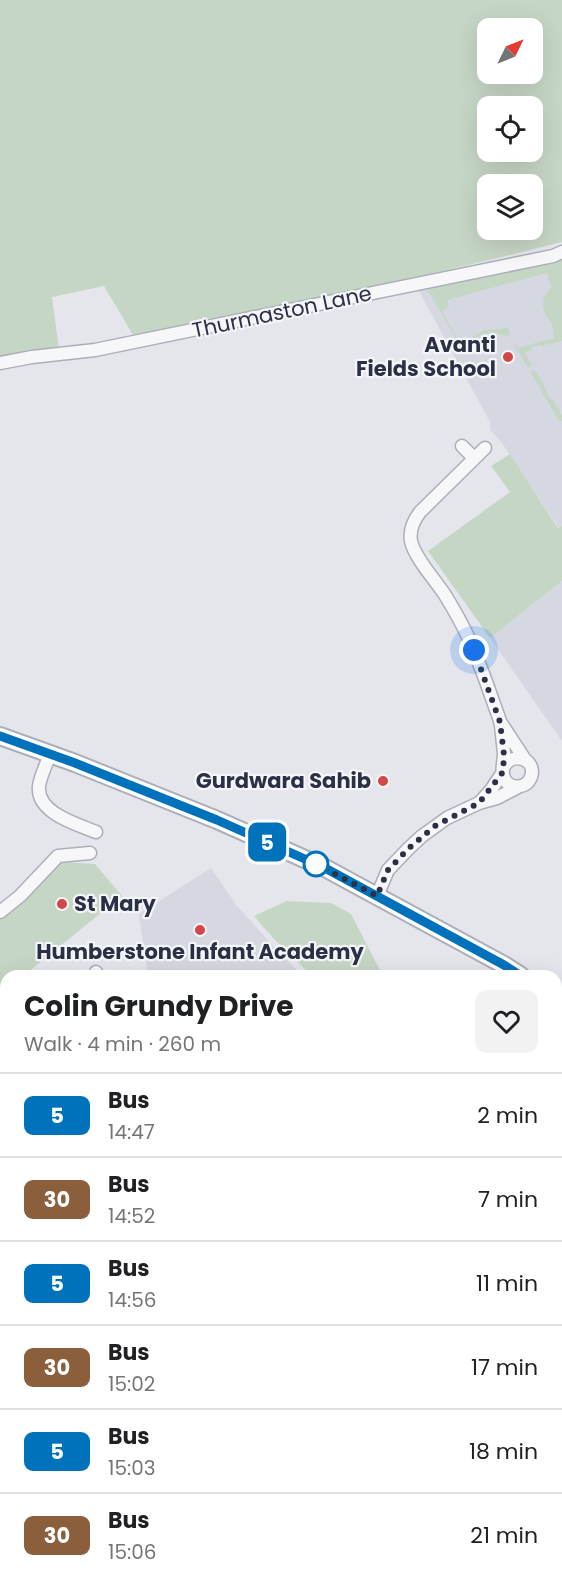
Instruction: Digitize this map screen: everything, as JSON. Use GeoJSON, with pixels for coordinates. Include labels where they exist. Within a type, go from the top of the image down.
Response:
{"type":"FeatureCollection","features":[{"type":"Feature","properties":{"kind":"street","name":"Thurmaston Lane"},"geometry":{"type":"LineString","coordinates":[[0,363],[95,350],[531,261],[562,252]]}},
{"type":"Feature","properties":{"kind":"street"},"geometry":{"type":"LineString","coordinates":[[462,446],[474,458]]}},
{"type":"Feature","properties":{"kind":"street"},"geometry":{"type":"LineString","coordinates":[[485,448],[420,512],[412,525],[410,536],[413,548],[447,598],[474,650],[500,722],[504,755],[503,770],[506,781],[518,787]]}},
{"type":"Feature","properties":{"kind":"street"},"geometry":{"type":"LineString","coordinates":[[377,896],[388,870],[422,836],[447,819],[526,783],[531,776],[531,768],[500,722]]}},
{"type":"Feature","properties":{"kind":"street"},"geometry":{"type":"LineString","coordinates":[[0,736],[228,824],[325,868],[512,970]]}},
{"type":"Feature","properties":{"kind":"street"},"geometry":{"type":"LineString","coordinates":[[50,754],[38,787],[40,796],[50,811],[96,832]]}},
{"type":"Feature","properties":{"kind":"street"},"geometry":{"type":"LineString","coordinates":[[479,803],[509,760],[518,758],[526,760]]}},
{"type":"Feature","properties":{"kind":"street"},"geometry":{"type":"LineString","coordinates":[[0,912],[20,896],[58,856],[90,853]]}},
{"type":"Feature","properties":{"kind":"shaded area","name":"Avanti Fields School"},"geometry":{"type":"Polygon","coordinates":[[[562,259],[562,526],[559,528],[502,443],[490,430],[490,422],[419,291],[562,259]]]}},
{"type":"Feature","properties":{"kind":"shaded area"},"geometry":{"type":"Polygon","coordinates":[[[562,581],[562,741],[490,638],[562,581]]]}},
{"type":"Feature","properties":{"kind":"shaded area","name":"Humberstone Infant Academy"},"geometry":{"type":"Polygon","coordinates":[[[211,868],[237,906],[297,970],[147,970],[139,914],[211,868]]]}},
{"type":"Feature","properties":{"kind":"green space"},"geometry":{"type":"Polygon","coordinates":[[[0,0],[562,0],[562,242],[348,292],[133,335],[104,286],[52,297],[59,349],[0,358],[0,0]]]}},
{"type":"Feature","properties":{"kind":"green space"},"geometry":{"type":"Polygon","coordinates":[[[562,259],[562,341],[549,345],[548,343],[542,347],[541,345],[532,347],[532,350],[525,352],[532,365],[528,368],[514,345],[516,343],[517,348],[554,338],[552,324],[543,307],[544,297],[551,287],[547,273],[447,300],[449,307],[442,311],[460,344],[484,330],[508,327],[510,335],[490,333],[482,335],[474,339],[466,350],[461,347],[427,289],[519,270],[562,259]]]}},
{"type":"Feature","properties":{"kind":"green space"},"geometry":{"type":"Polygon","coordinates":[[[533,369],[562,415],[562,421],[559,421],[531,373],[533,369]]]}},
{"type":"Feature","properties":{"kind":"green space"},"geometry":{"type":"Polygon","coordinates":[[[510,454],[558,528],[562,526],[562,581],[490,638],[428,551],[510,492],[491,466],[510,454]]]}},
{"type":"Feature","properties":{"kind":"green space"},"geometry":{"type":"Polygon","coordinates":[[[58,862],[95,864],[122,896],[30,970],[0,970],[0,917],[58,862]]]}},
{"type":"Feature","properties":{"kind":"green space"},"geometry":{"type":"Polygon","coordinates":[[[287,901],[331,903],[351,914],[380,970],[306,970],[254,916],[287,901]]]}},
{"type":"Feature","properties":{"kind":"bus line","name":"5"},"geometry":{"type":"LineString","coordinates":[[0,736],[75,763],[217,820],[325,868],[512,970]]}},
{"type":"Feature","properties":{"kind":"place","name":"Avanti Fields School"},"geometry":{"type":"Point","coordinates":[508,357]}},
{"type":"Feature","properties":{"kind":"place","name":"Gurdwara Sahib"},"geometry":{"type":"Point","coordinates":[383,781]}},
{"type":"Feature","properties":{"kind":"place","name":"St Mary"},"geometry":{"type":"Point","coordinates":[62,904]}},
{"type":"Feature","properties":{"kind":"place","name":"Humberstone Infant Academy"},"geometry":{"type":"Point","coordinates":[200,930]}},
{"type":"Feature","properties":{"kind":"route"},"geometry":{"type":"LineString","coordinates":[[316,864],[377,896],[388,870],[409,848],[435,826],[479,803],[492,788],[503,772],[504,755],[500,722],[474,650]]}}]}
